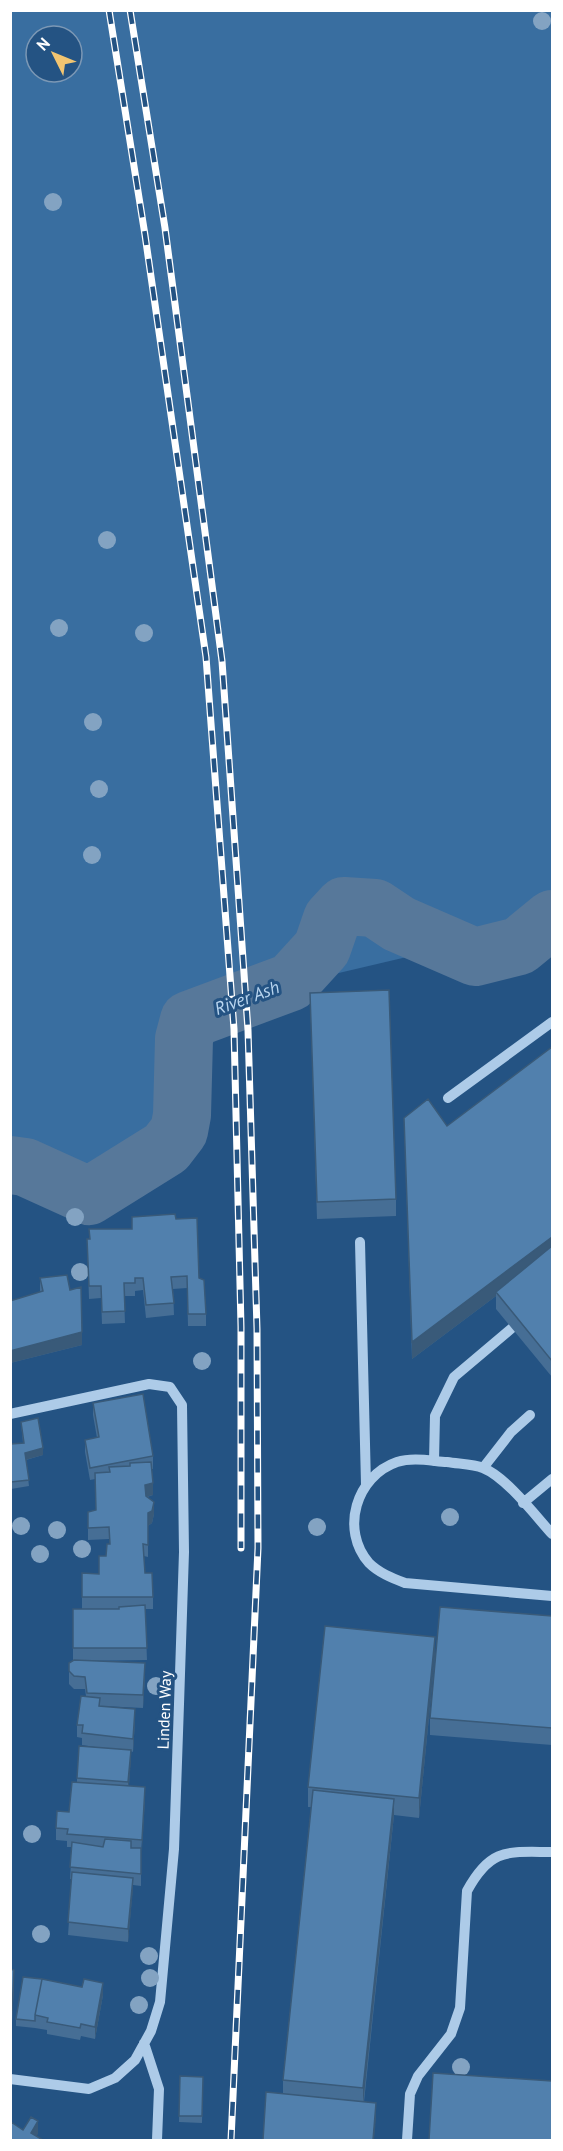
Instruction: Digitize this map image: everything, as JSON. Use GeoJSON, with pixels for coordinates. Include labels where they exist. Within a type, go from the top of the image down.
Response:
{"type":"FeatureCollection","features":[{"type":"Feature","properties":{"kind":"street"},"geometry":{"type":"LineString","coordinates":[[448,1098],[552,1022]]}},
{"type":"Feature","properties":{"kind":"street"},"geometry":{"type":"LineString","coordinates":[[360,1242],[366,1484]]}},
{"type":"Feature","properties":{"kind":"street"},"geometry":{"type":"LineString","coordinates":[[434,1461],[435,1416],[454,1377],[512,1328]]}},
{"type":"Feature","properties":{"kind":"street","name":"Linden Way"},"geometry":{"type":"LineString","coordinates":[[10,1414],[149,1384],[170,1387],[182,1406],[183,1552],[174,1850],[160,2002],[151,2031],[135,2060],[115,2078],[89,2089],[10,2079]]}},
{"type":"Feature","properties":{"kind":"street"},"geometry":{"type":"LineString","coordinates":[[483,1468],[511,1432],[530,1415]]}},
{"type":"Feature","properties":{"kind":"street"},"geometry":{"type":"LineString","coordinates":[[552,1534],[501,1478],[483,1468],[417,1459],[398,1462],[380,1471],[366,1484],[356,1503],[354,1524],[358,1545],[369,1563],[385,1576],[405,1583],[552,1596]]}},
{"type":"Feature","properties":{"kind":"street"},"geometry":{"type":"LineString","coordinates":[[523,1503],[552,1479]]}},
{"type":"Feature","properties":{"kind":"street"},"geometry":{"type":"LineString","coordinates":[[407,2140],[410,2094],[418,2076],[451,2034],[460,2008],[467,1891],[475,1875],[485,1863],[498,1856],[513,1852],[552,1852]]}},
{"type":"Feature","properties":{"kind":"street"},"geometry":{"type":"LineString","coordinates":[[144,2043],[159,2089],[158,2140]]}},
{"type":"Feature","properties":{"kind":"shaded area"},"geometry":{"type":"Polygon","coordinates":[[[11,10],[552,11],[552,923],[275,988],[189,1020],[184,1039],[182,1115],[179,1131],[166,1148],[89,1196],[25,1167],[11,1165],[11,10]]]}},
{"type":"Feature","properties":{"kind":"building"},"geometry":{"type":"Polygon","coordinates":[[[389,990],[396,1199],[317,1202],[310,993],[389,990]]]}},
{"type":"Feature","properties":{"kind":"building"},"geometry":{"type":"Polygon","coordinates":[[[552,1047],[552,1237],[412,1342],[404,1118],[428,1099],[447,1126],[552,1047]]]}},
{"type":"Feature","properties":{"kind":"building"},"geometry":{"type":"Polygon","coordinates":[[[175,1214],[176,1219],[197,1218],[199,1278],[204,1280],[206,1314],[188,1314],[187,1276],[171,1277],[174,1303],[146,1305],[143,1278],[135,1278],[135,1283],[124,1283],[125,1311],[102,1312],[101,1286],[89,1286],[87,1239],[90,1239],[89,1229],[132,1229],[132,1217],[175,1214]]]}},
{"type":"Feature","properties":{"kind":"building"},"geometry":{"type":"Polygon","coordinates":[[[552,1246],[552,1361],[496,1292],[552,1246]]]}},
{"type":"Feature","properties":{"kind":"building"},"geometry":{"type":"Polygon","coordinates":[[[67,1275],[70,1290],[81,1287],[82,1332],[10,1351],[10,1301],[43,1291],[40,1278],[67,1275]]]}},
{"type":"Feature","properties":{"kind":"building"},"geometry":{"type":"Polygon","coordinates":[[[143,1394],[153,1456],[90,1468],[85,1440],[99,1437],[93,1403],[143,1394]]]}},
{"type":"Feature","properties":{"kind":"building"},"geometry":{"type":"Polygon","coordinates":[[[38,1418],[43,1448],[25,1453],[29,1480],[11,1482],[10,1444],[24,1443],[21,1422],[38,1418]]]}},
{"type":"Feature","properties":{"kind":"building"},"geometry":{"type":"Polygon","coordinates":[[[151,1462],[153,1483],[145,1485],[146,1496],[154,1502],[152,1511],[148,1513],[148,1545],[143,1544],[145,1573],[152,1573],[153,1597],[82,1597],[82,1573],[99,1574],[99,1556],[106,1556],[107,1544],[110,1544],[109,1527],[88,1528],[88,1512],[96,1510],[95,1473],[110,1472],[109,1467],[151,1462]]]}},
{"type":"Feature","properties":{"kind":"building"},"geometry":{"type":"Polygon","coordinates":[[[145,1605],[147,1648],[73,1648],[73,1609],[119,1609],[119,1607],[145,1605]]]}},
{"type":"Feature","properties":{"kind":"building"},"geometry":{"type":"Polygon","coordinates":[[[440,1607],[552,1616],[552,1728],[430,1718],[440,1607]]]}},
{"type":"Feature","properties":{"kind":"building"},"geometry":{"type":"Polygon","coordinates":[[[325,1626],[435,1637],[419,1798],[308,1787],[325,1626]]]}},
{"type":"Feature","properties":{"kind":"building"},"geometry":{"type":"Polygon","coordinates":[[[74,1660],[145,1663],[143,1695],[87,1693],[85,1677],[74,1676],[69,1671],[69,1663],[74,1660]]]}},
{"type":"Feature","properties":{"kind":"building"},"geometry":{"type":"Polygon","coordinates":[[[81,1696],[100,1698],[99,1706],[135,1709],[133,1739],[82,1733],[83,1725],[77,1725],[81,1696]]]}},
{"type":"Feature","properties":{"kind":"building"},"geometry":{"type":"Polygon","coordinates":[[[79,1746],[131,1750],[128,1782],[77,1778],[79,1746]]]}},
{"type":"Feature","properties":{"kind":"building"},"geometry":{"type":"Polygon","coordinates":[[[72,1782],[145,1787],[142,1840],[67,1834],[68,1829],[56,1828],[57,1811],[69,1812],[72,1782]]]}},
{"type":"Feature","properties":{"kind":"building"},"geometry":{"type":"Polygon","coordinates":[[[313,1790],[394,1799],[363,2088],[283,2080],[313,1790]]]}},
{"type":"Feature","properties":{"kind":"building"},"geometry":{"type":"Polygon","coordinates":[[[105,1839],[131,1841],[131,1848],[141,1848],[141,1874],[70,1867],[72,1842],[103,1847],[105,1839]]]}},
{"type":"Feature","properties":{"kind":"building"},"geometry":{"type":"Polygon","coordinates":[[[72,1872],[133,1878],[128,1929],[68,1922],[72,1872]]]}},
{"type":"Feature","properties":{"kind":"building"},"geometry":{"type":"Polygon","coordinates":[[[10,1969],[14,1970],[12,2010],[10,2010],[10,1969]]]}},
{"type":"Feature","properties":{"kind":"building"},"geometry":{"type":"Polygon","coordinates":[[[23,1977],[42,1979],[35,2021],[16,2019],[23,1977]]]}},
{"type":"Feature","properties":{"kind":"building"},"geometry":{"type":"Polygon","coordinates":[[[42,1979],[82,1987],[84,1979],[103,1983],[95,2027],[81,2024],[80,2028],[47,2022],[48,2018],[35,2015],[42,1979]]]}},
{"type":"Feature","properties":{"kind":"building"},"geometry":{"type":"Polygon","coordinates":[[[433,2073],[552,2081],[552,2140],[429,2140],[433,2073]]]}},
{"type":"Feature","properties":{"kind":"building"},"geometry":{"type":"Polygon","coordinates":[[[180,2076],[203,2077],[202,2116],[179,2116],[180,2076]]]}},
{"type":"Feature","properties":{"kind":"building"},"geometry":{"type":"Polygon","coordinates":[[[266,2092],[376,2103],[373,2140],[263,2140],[266,2092]]]}},
{"type":"Feature","properties":{"kind":"building"},"geometry":{"type":"Polygon","coordinates":[[[31,2117],[38,2121],[31,2133],[43,2140],[10,2140],[11,2122],[23,2130],[31,2117]]]}},
{"type":"Feature","properties":{"kind":"waterway","name":"River Ash"},"geometry":{"type":"LineString","coordinates":[[10,1165],[25,1167],[89,1196],[166,1148],[179,1131],[182,1115],[184,1039],[189,1020],[291,982],[322,948],[332,919],[344,906],[375,908],[399,924],[475,957],[519,946],[552,919]]}},
{"type":"Feature","properties":{"kind":"railway"},"geometry":{"type":"LineString","coordinates":[[109,10],[145,235],[206,657],[234,1029],[241,1327],[241,1548]]}},
{"type":"Feature","properties":{"kind":"railway"},"geometry":{"type":"LineString","coordinates":[[130,10],[165,228],[222,661],[248,1030],[257,1329],[258,1548],[231,2140]]}}]}
